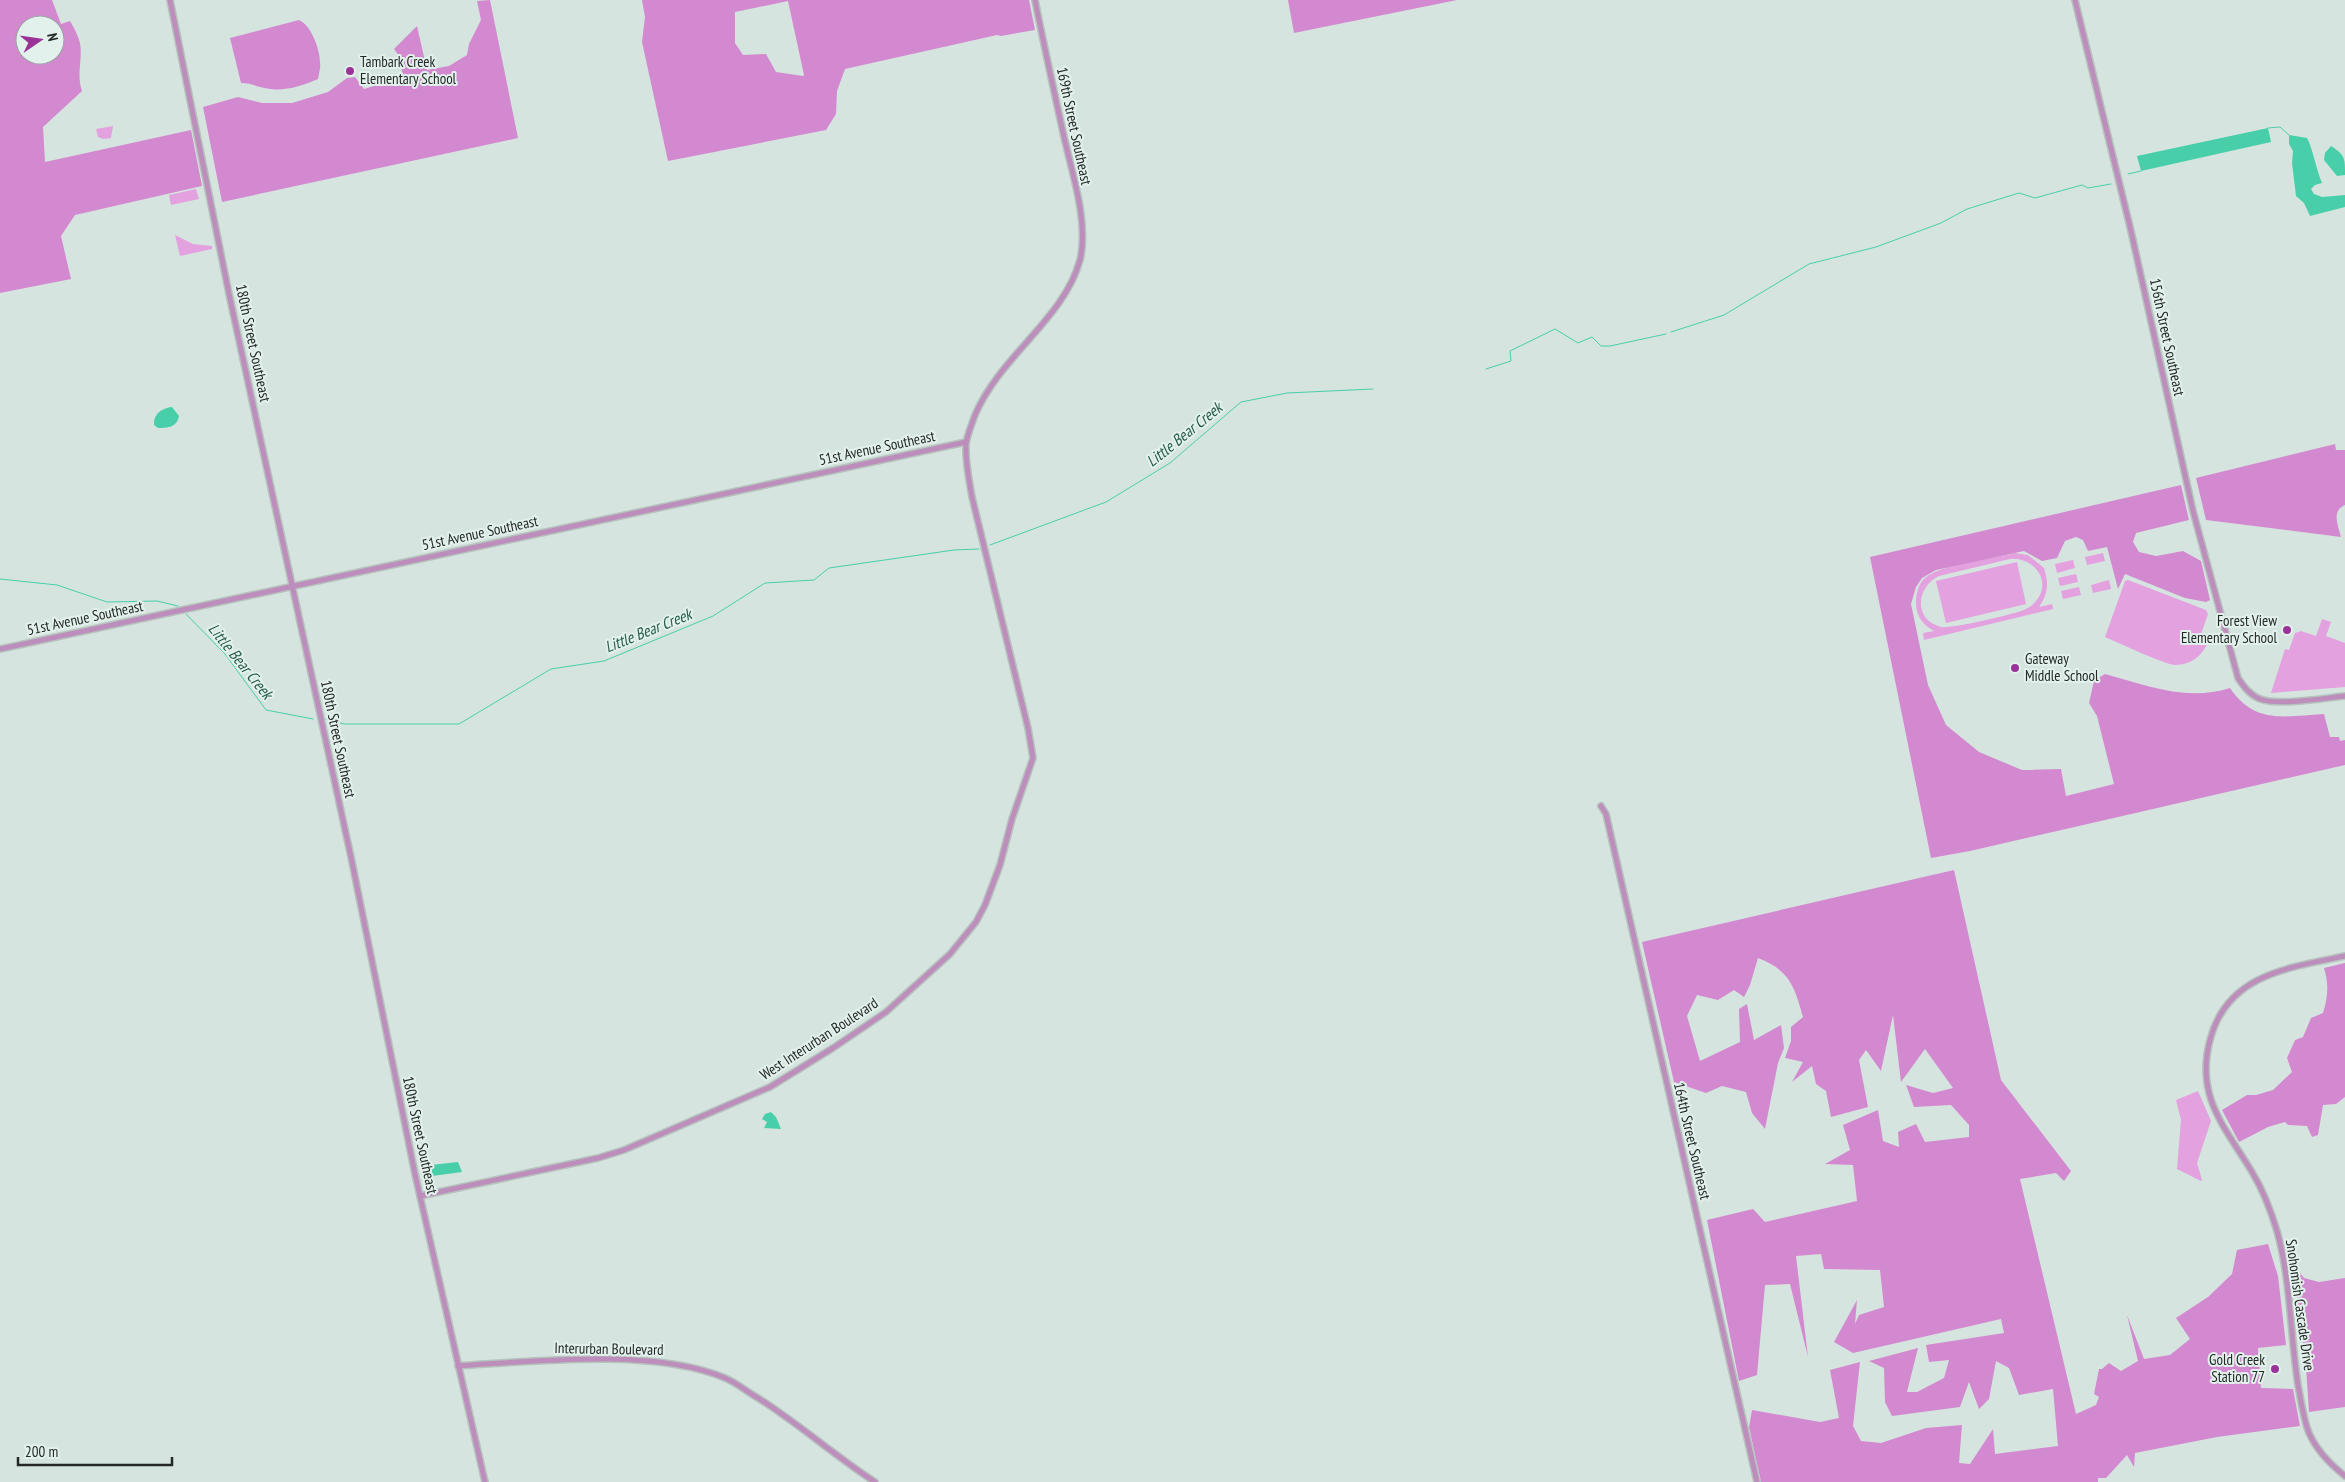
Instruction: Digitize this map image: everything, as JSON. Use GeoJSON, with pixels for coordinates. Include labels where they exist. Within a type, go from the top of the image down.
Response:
{"type":"FeatureCollection","features":[{"type":"Feature","properties":{"kind":"street","name":"180th Street Southeast"},"geometry":{"type":"LineString","coordinates":[[170,0],[229,294],[294,586],[420,1196],[485,1482]]}},
{"type":"Feature","properties":{"kind":"street","name":"169th Street Southeast"},"geometry":{"type":"LineString","coordinates":[[966,442],[980,404],[993,382],[1058,303],[1069,286],[1080,258],[1083,237],[1081,221],[1034,0]]}},
{"type":"Feature","properties":{"kind":"street","name":"156th Street Southeast"},"geometry":{"type":"LineString","coordinates":[[2075,0],[2132,238],[2193,511],[2238,678],[2248,692],[2260,699],[2272,702],[2345,696]]}},
{"type":"Feature","properties":{"kind":"street","name":"51st Avenue Southeast"},"geometry":{"type":"LineString","coordinates":[[0,649],[966,442]]}},
{"type":"Feature","properties":{"kind":"street","name":"West Interurban Boulevard"},"geometry":{"type":"LineString","coordinates":[[420,1196],[579,1162],[624,1150],[742,1101],[794,1073],[886,1012],[933,971],[964,939],[979,916],[996,880],[1017,804],[1033,758],[969,478],[966,442]]}},
{"type":"Feature","properties":{"kind":"street","name":"164th Street Southeast"},"geometry":{"type":"LineString","coordinates":[[1601,806],[1606,814],[1757,1482]]}},
{"type":"Feature","properties":{"kind":"street","name":"Snohomish Cascade Drive"},"geometry":{"type":"LineString","coordinates":[[2345,956],[2279,970],[2254,981],[2232,998],[2222,1012],[2210,1038],[2206,1078],[2216,1115],[2252,1172],[2268,1204],[2277,1230],[2286,1276],[2294,1361],[2302,1408],[2309,1433],[2320,1451],[2345,1476]]}},
{"type":"Feature","properties":{"kind":"street","name":"Interurban Boulevard"},"geometry":{"type":"LineString","coordinates":[[458,1366],[544,1360],[664,1362],[712,1373],[727,1379],[769,1406],[875,1482]]}},
{"type":"Feature","properties":{"kind":"shaded area"},"geometry":{"type":"Polygon","coordinates":[[[0,0],[52,0],[58,15],[15,15],[15,65],[65,65],[65,23],[70,21],[79,40],[81,49],[80,84],[82,91],[43,127],[45,162],[191,130],[202,186],[75,215],[61,236],[71,279],[0,293],[0,0]]]}},
{"type":"Feature","properties":{"kind":"shaded area"},"geometry":{"type":"Polygon","coordinates":[[[490,0],[518,138],[222,202],[203,107],[238,97],[262,103],[292,103],[328,92],[347,78],[355,77],[364,89],[403,77],[399,56],[394,49],[417,26],[427,70],[449,66],[467,55],[469,44],[481,20],[477,1],[490,0]]]}},
{"type":"Feature","properties":{"kind":"shaded area"},"geometry":{"type":"Polygon","coordinates":[[[642,0],[1029,0],[1035,30],[1001,36],[997,35],[845,69],[837,91],[836,114],[826,130],[668,161],[642,42],[645,17],[642,0]],[[788,1],[735,12],[735,43],[743,55],[766,54],[776,72],[804,75],[788,1]]]}},
{"type":"Feature","properties":{"kind":"shaded area"},"geometry":{"type":"Polygon","coordinates":[[[1288,0],[1457,0],[1294,33],[1288,0]]]}},
{"type":"Feature","properties":{"kind":"shaded area"},"geometry":{"type":"Polygon","coordinates":[[[299,20],[311,32],[317,44],[320,57],[318,79],[297,87],[282,89],[267,89],[241,83],[230,38],[299,20]]]}},
{"type":"Feature","properties":{"kind":"shaded area"},"geometry":{"type":"Polygon","coordinates":[[[113,126],[111,138],[103,139],[98,137],[96,129],[113,126]]]}},
{"type":"Feature","properties":{"kind":"shaded area"},"geometry":{"type":"Polygon","coordinates":[[[2268,128],[2271,142],[2141,171],[2137,156],[2268,128]]]}},
{"type":"Feature","properties":{"kind":"shaded area"},"geometry":{"type":"Polygon","coordinates":[[[2289,135],[2307,138],[2322,183],[2315,185],[2311,189],[2314,194],[2322,197],[2345,195],[2345,207],[2310,216],[2304,203],[2296,196],[2292,163],[2293,151],[2289,144],[2289,135]]]}},
{"type":"Feature","properties":{"kind":"shaded area"},"geometry":{"type":"Polygon","coordinates":[[[2331,146],[2343,158],[2345,175],[2337,176],[2324,160],[2325,153],[2331,146]]]}},
{"type":"Feature","properties":{"kind":"shaded area"},"geometry":{"type":"Polygon","coordinates":[[[196,189],[199,199],[171,205],[169,195],[196,189]]]}},
{"type":"Feature","properties":{"kind":"shaded area"},"geometry":{"type":"Polygon","coordinates":[[[175,235],[193,244],[212,246],[212,249],[180,256],[175,235]]]}},
{"type":"Feature","properties":{"kind":"shaded area"},"geometry":{"type":"Polygon","coordinates":[[[172,407],[179,416],[174,425],[158,428],[154,425],[155,418],[159,412],[172,407]]]}},
{"type":"Feature","properties":{"kind":"shaded area"},"geometry":{"type":"Polygon","coordinates":[[[2335,444],[2336,450],[2345,450],[2345,505],[2338,511],[2337,515],[2341,537],[2206,520],[2196,478],[2335,444]]]}},
{"type":"Feature","properties":{"kind":"shaded area"},"geometry":{"type":"Polygon","coordinates":[[[2181,485],[2189,520],[2136,533],[2133,542],[2139,552],[2156,556],[2183,551],[2201,561],[2210,600],[2206,602],[2185,598],[2125,574],[2118,589],[2107,547],[2088,551],[2083,540],[2076,537],[2065,541],[2057,558],[2042,561],[2024,551],[1936,570],[1922,578],[1916,587],[1911,604],[1928,685],[1946,725],[1979,752],[2022,770],[2061,769],[2066,796],[2114,784],[2097,716],[2089,703],[2094,681],[2105,674],[2151,687],[2182,693],[2214,692],[2230,688],[2250,708],[2272,716],[2324,714],[2330,737],[2339,737],[2340,741],[2345,740],[2345,765],[1970,851],[1931,858],[1870,557],[2181,485]]]}},
{"type":"Feature","properties":{"kind":"shaded area"},"geometry":{"type":"Polygon","coordinates":[[[2015,553],[2028,555],[2044,568],[2047,588],[2039,607],[2052,604],[2053,609],[1924,640],[1923,633],[1934,631],[1923,623],[1917,612],[1916,596],[1919,586],[1925,578],[1942,569],[1967,562],[2015,553]],[[2017,559],[1939,576],[1931,581],[1922,595],[1922,611],[1926,618],[1941,627],[1947,627],[1970,624],[2028,608],[2040,595],[2042,581],[2040,574],[2031,564],[2017,559]]]}},
{"type":"Feature","properties":{"kind":"shaded area"},"geometry":{"type":"Polygon","coordinates":[[[2103,553],[2105,561],[2087,565],[2085,557],[2103,553]]]}},
{"type":"Feature","properties":{"kind":"shaded area"},"geometry":{"type":"Polygon","coordinates":[[[2073,560],[2075,568],[2057,573],[2055,564],[2073,560]]]}},
{"type":"Feature","properties":{"kind":"shaded area"},"geometry":{"type":"Polygon","coordinates":[[[2017,562],[2026,604],[1946,623],[1936,581],[2017,562]]]}},
{"type":"Feature","properties":{"kind":"shaded area"},"geometry":{"type":"Polygon","coordinates":[[[2076,574],[2078,582],[2060,586],[2058,578],[2076,574]]]}},
{"type":"Feature","properties":{"kind":"shaded area"},"geometry":{"type":"Polygon","coordinates":[[[2109,580],[2111,589],[2093,593],[2091,585],[2109,580]]]}},
{"type":"Feature","properties":{"kind":"shaded area"},"geometry":{"type":"Polygon","coordinates":[[[2128,580],[2206,610],[2208,614],[2201,634],[2209,638],[2197,658],[2187,663],[2170,664],[2105,637],[2125,581],[2128,580]]]}},
{"type":"Feature","properties":{"kind":"shaded area"},"geometry":{"type":"Polygon","coordinates":[[[2079,587],[2081,595],[2063,599],[2061,591],[2079,587]]]}},
{"type":"Feature","properties":{"kind":"shaded area"},"geometry":{"type":"Polygon","coordinates":[[[2322,619],[2331,622],[2326,636],[2345,643],[2345,687],[2271,693],[2285,649],[2289,650],[2295,633],[2301,631],[2316,636],[2322,619]]]}},
{"type":"Feature","properties":{"kind":"shaded area"},"geometry":{"type":"Polygon","coordinates":[[[1954,870],[2001,1080],[2071,1171],[2064,1181],[2056,1173],[2020,1179],[2076,1414],[2096,1405],[2099,1397],[2094,1394],[2099,1369],[2102,1369],[2109,1363],[2121,1371],[2138,1361],[2127,1315],[2144,1359],[2170,1355],[2190,1339],[2176,1318],[2208,1297],[2232,1274],[2237,1250],[2268,1244],[2278,1276],[2286,1345],[2258,1348],[2261,1388],[2293,1389],[2300,1426],[2217,1437],[2135,1453],[2134,1467],[2127,1455],[2106,1478],[2098,1478],[2098,1482],[1761,1482],[1749,1427],[1752,1410],[1820,1422],[1839,1418],[1830,1370],[1860,1362],[1853,1426],[1861,1441],[1881,1443],[1926,1428],[1962,1425],[1959,1463],[1970,1464],[1993,1429],[1995,1454],[2058,1446],[2053,1389],[2019,1395],[2009,1368],[1996,1361],[1989,1399],[1979,1409],[1969,1382],[1960,1407],[1892,1416],[1885,1402],[1884,1368],[1869,1361],[1918,1348],[1907,1392],[1917,1392],[1944,1378],[1949,1360],[1929,1362],[1926,1345],[2004,1333],[2001,1319],[1853,1353],[1834,1342],[1857,1300],[1855,1324],[1859,1315],[1884,1307],[1880,1270],[1824,1269],[1821,1254],[1796,1256],[1808,1357],[1790,1284],[1765,1285],[1757,1375],[1739,1381],[1707,1220],[1753,1209],[1765,1222],[1857,1201],[1853,1165],[1825,1164],[1850,1150],[1843,1125],[1878,1110],[1883,1141],[1899,1147],[1898,1132],[1916,1124],[1925,1142],[1969,1137],[1969,1125],[1951,1105],[1914,1107],[1906,1085],[1933,1093],[1953,1088],[1925,1049],[1901,1082],[1893,1015],[1881,1071],[1866,1050],[1859,1060],[1868,1107],[1831,1117],[1826,1091],[1816,1084],[1812,1066],[1792,1082],[1803,1062],[1785,1058],[1791,1041],[1791,1027],[1803,1017],[1790,981],[1777,968],[1758,958],[1750,985],[1744,997],[1734,990],[1718,1000],[1697,995],[1687,1016],[1700,1061],[1740,1042],[1739,1009],[1747,1004],[1754,1040],[1781,1025],[1784,1048],[1778,1063],[1765,1129],[1752,1113],[1746,1092],[1722,1086],[1706,1093],[1674,1082],[1642,942],[1954,870]]]}},
{"type":"Feature","properties":{"kind":"shaded area"},"geometry":{"type":"Polygon","coordinates":[[[2345,963],[2345,1097],[2336,1104],[2323,1105],[2318,1135],[2312,1137],[2307,1126],[2288,1125],[2285,1122],[2268,1127],[2239,1142],[2222,1110],[2247,1095],[2256,1095],[2273,1090],[2292,1072],[2287,1058],[2295,1040],[2303,1037],[2311,1018],[2323,1013],[2327,991],[2324,968],[2345,963]]]}},
{"type":"Feature","properties":{"kind":"shaded area"},"geometry":{"type":"Polygon","coordinates":[[[2198,1091],[2211,1121],[2197,1163],[2201,1181],[2177,1169],[2181,1120],[2176,1100],[2198,1091]]]}},
{"type":"Feature","properties":{"kind":"shaded area"},"geometry":{"type":"Polygon","coordinates":[[[771,1112],[776,1117],[781,1129],[764,1128],[767,1122],[762,1119],[765,1114],[771,1112]]]}},
{"type":"Feature","properties":{"kind":"shaded area"},"geometry":{"type":"Polygon","coordinates":[[[458,1162],[462,1172],[432,1176],[431,1165],[458,1162]]]}},
{"type":"Feature","properties":{"kind":"shaded area"},"geometry":{"type":"Polygon","coordinates":[[[2293,1264],[2304,1278],[2319,1282],[2345,1278],[2345,1407],[2309,1412],[2306,1367],[2293,1264]]]}},
{"type":"Feature","properties":{"kind":"waterway"},"geometry":{"type":"LineString","coordinates":[[2268,128],[2280,127],[2289,135]]}},
{"type":"Feature","properties":{"kind":"waterway"},"geometry":{"type":"LineString","coordinates":[[2128,174],[2141,171]]}},
{"type":"Feature","properties":{"kind":"waterway"},"geometry":{"type":"LineString","coordinates":[[1671,332],[1724,315],[1809,264],[1876,247],[1941,223],[1967,209],[2019,193],[2035,198],[2082,185],[2088,188],[2111,184]]}},
{"type":"Feature","properties":{"kind":"waterway"},"geometry":{"type":"LineString","coordinates":[[1486,369],[1511,361],[1510,351],[1555,329],[1578,343],[1592,337],[1601,346],[1610,346],[1666,334]]}},
{"type":"Feature","properties":{"kind":"waterway","name":"Little Bear Creek"},"geometry":{"type":"LineString","coordinates":[[990,545],[1106,502],[1170,463],[1241,402],[1287,393],[1373,389]]}},
{"type":"Feature","properties":{"kind":"waterway","name":"Little Bear Creek"},"geometry":{"type":"LineString","coordinates":[[326,719],[344,724],[459,724],[551,669],[604,661],[713,616],[765,583],[814,580],[829,568],[954,550],[979,549]]}},
{"type":"Feature","properties":{"kind":"waterway","name":"Little Bear Creek"},"geometry":{"type":"LineString","coordinates":[[0,579],[57,585],[107,602],[157,601],[178,606]]}},
{"type":"Feature","properties":{"kind":"waterway","name":"Little Bear Creek"},"geometry":{"type":"LineString","coordinates":[[186,614],[225,654],[266,710],[313,719]]}},
{"type":"Feature","properties":{"kind":"place","name":"Tambark Creek Elementary School"},"geometry":{"type":"Point","coordinates":[350,71]}},
{"type":"Feature","properties":{"kind":"place","name":"Forest View Elementary School"},"geometry":{"type":"Point","coordinates":[2287,630]}},
{"type":"Feature","properties":{"kind":"place","name":"Gateway Middle School"},"geometry":{"type":"Point","coordinates":[2015,668]}},
{"type":"Feature","properties":{"kind":"place","name":"Gold Creek Station 77"},"geometry":{"type":"Point","coordinates":[2275,1369]}}]}
